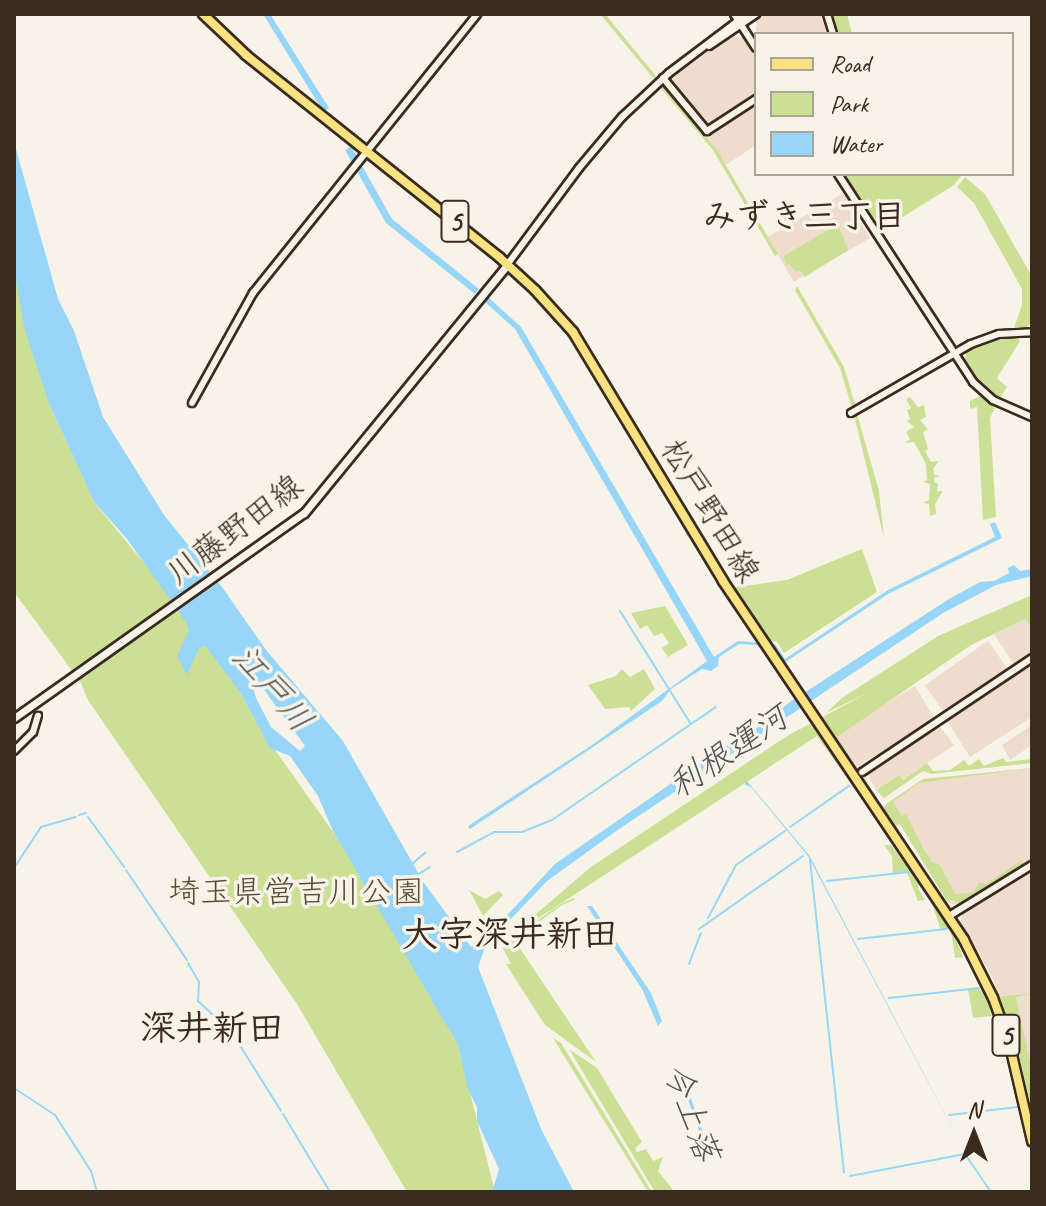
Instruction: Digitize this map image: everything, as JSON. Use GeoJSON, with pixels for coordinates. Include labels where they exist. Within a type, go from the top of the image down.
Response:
{"type":"FeatureCollection","features":[{"type":"Feature","properties":{"kind":"main road","name":"松戸野田線"},"geometry":{"type":"LineString","coordinates":[[203,14],[246,55],[507,265],[573,332],[723,581],[949,916],[979,967],[1000,1016],[1032,1138]]}},
{"type":"Feature","properties":{"kind":"main road","name":"川藤野田線"},"geometry":{"type":"LineString","coordinates":[[18,716],[258,548],[318,499],[507,265]]}},
{"type":"Feature","properties":{"kind":"street"},"geometry":{"type":"LineString","coordinates":[[192,403],[253,293],[477,14]]}},
{"type":"Feature","properties":{"kind":"street"},"geometry":{"type":"LineString","coordinates":[[507,265],[610,129],[663,78],[747,14]]}},
{"type":"Feature","properties":{"kind":"street"},"geometry":{"type":"LineString","coordinates":[[738,19],[756,14]]}},
{"type":"Feature","properties":{"kind":"street"},"geometry":{"type":"LineString","coordinates":[[738,19],[754,45]]}},
{"type":"Feature","properties":{"kind":"street"},"geometry":{"type":"LineString","coordinates":[[663,78],[707,131],[754,100]]}},
{"type":"Feature","properties":{"kind":"street"},"geometry":{"type":"LineString","coordinates":[[839,176],[953,354],[984,392],[1006,407],[1032,417]]}},
{"type":"Feature","properties":{"kind":"street"},"geometry":{"type":"LineString","coordinates":[[851,413],[992,335],[1032,332]]}},
{"type":"Feature","properties":{"kind":"street"},"geometry":{"type":"LineString","coordinates":[[862,772],[1032,658]]}},
{"type":"Feature","properties":{"kind":"street"},"geometry":{"type":"LineString","coordinates":[[14,751],[33,732],[38,716]]}},
{"type":"Feature","properties":{"kind":"street"},"geometry":{"type":"LineString","coordinates":[[949,916],[1032,865]]}},
{"type":"Feature","properties":{"kind":"shaded area"},"geometry":{"type":"Polygon","coordinates":[[[763,14],[822,14],[828,32],[756,32],[757,19],[763,14]]]}},
{"type":"Feature","properties":{"kind":"shaded area"},"geometry":{"type":"Polygon","coordinates":[[[731,36],[744,38],[754,53],[754,95],[707,124],[671,78],[731,36]]]}},
{"type":"Feature","properties":{"kind":"shaded area"},"geometry":{"type":"Polygon","coordinates":[[[754,105],[754,146],[726,165],[706,136],[754,105]]]}},
{"type":"Feature","properties":{"kind":"shaded area"},"geometry":{"type":"Polygon","coordinates":[[[844,193],[870,238],[794,282],[768,237],[844,193]]]}},
{"type":"Feature","properties":{"kind":"shaded area"},"geometry":{"type":"Polygon","coordinates":[[[1025,619],[1032,628],[1032,654],[1014,664],[994,634],[1025,619]]]}},
{"type":"Feature","properties":{"kind":"shaded area"},"geometry":{"type":"Polygon","coordinates":[[[988,641],[1008,670],[945,714],[925,685],[988,641]]]}},
{"type":"Feature","properties":{"kind":"shaded area"},"geometry":{"type":"Polygon","coordinates":[[[1032,662],[1032,717],[970,757],[946,719],[1032,662]]]}},
{"type":"Feature","properties":{"kind":"shaded area"},"geometry":{"type":"Polygon","coordinates":[[[915,686],[935,719],[855,767],[835,734],[915,686]]]}},
{"type":"Feature","properties":{"kind":"shaded area"},"geometry":{"type":"Polygon","coordinates":[[[938,724],[954,745],[902,780],[898,775],[876,790],[866,772],[938,724]]]}},
{"type":"Feature","properties":{"kind":"shaded area"},"geometry":{"type":"Polygon","coordinates":[[[1032,725],[1032,745],[1010,760],[1002,745],[1032,725]]]}},
{"type":"Feature","properties":{"kind":"shaded area"},"geometry":{"type":"Polygon","coordinates":[[[1032,768],[1032,860],[957,905],[948,903],[900,824],[894,826],[882,807],[923,779],[1032,768]]]}},
{"type":"Feature","properties":{"kind":"shaded area"},"geometry":{"type":"Polygon","coordinates":[[[1032,870],[1032,1114],[1017,1052],[993,979],[961,922],[963,912],[1032,870]]]}},
{"type":"Feature","properties":{"kind":"green space"},"geometry":{"type":"Polygon","coordinates":[[[600,14],[605,14],[656,76],[654,79],[600,14]]]}},
{"type":"Feature","properties":{"kind":"green space"},"geometry":{"type":"Polygon","coordinates":[[[832,14],[847,14],[852,32],[837,32],[832,14]]]}},
{"type":"Feature","properties":{"kind":"green space"},"geometry":{"type":"Polygon","coordinates":[[[665,86],[717,150],[778,254],[775,256],[713,150],[660,87],[665,86]]]}},
{"type":"Feature","properties":{"kind":"green space"},"geometry":{"type":"Polygon","coordinates":[[[844,176],[961,176],[954,185],[882,230],[844,176]]]}},
{"type":"Feature","properties":{"kind":"green space"},"geometry":{"type":"Polygon","coordinates":[[[965,177],[985,194],[1030,273],[1032,320],[1027,328],[1014,328],[1022,305],[1022,289],[974,203],[957,187],[965,177]]]}},
{"type":"Feature","properties":{"kind":"green space"},"geometry":{"type":"Polygon","coordinates":[[[838,224],[848,250],[805,277],[800,270],[796,272],[789,264],[786,266],[784,256],[838,224]]]}},
{"type":"Feature","properties":{"kind":"green space","name":"埼玉県営吉川公園"},"geometry":{"type":"Polygon","coordinates":[[[14,271],[50,406],[94,502],[165,589],[240,692],[261,730],[350,856],[458,1045],[495,1192],[407,1192],[297,1004],[88,700],[81,683],[14,592],[14,271]]]}},
{"type":"Feature","properties":{"kind":"green space"},"geometry":{"type":"Polygon","coordinates":[[[797,286],[844,367],[855,405],[851,405],[840,368],[795,290],[797,286]]]}},
{"type":"Feature","properties":{"kind":"green space"},"geometry":{"type":"Polygon","coordinates":[[[1018,336],[1020,341],[997,378],[1007,387],[1000,398],[970,371],[964,362],[967,351],[998,339],[1018,336]]]}},
{"type":"Feature","properties":{"kind":"green space"},"geometry":{"type":"Polygon","coordinates":[[[980,396],[995,408],[990,418],[996,517],[983,520],[977,407],[970,409],[970,401],[980,396]]]}},
{"type":"Feature","properties":{"kind":"green space"},"geometry":{"type":"Polygon","coordinates":[[[910,397],[918,407],[924,405],[926,417],[920,420],[928,429],[923,432],[928,449],[925,451],[931,462],[939,461],[933,469],[934,474],[940,477],[935,477],[934,482],[938,484],[937,491],[943,491],[935,504],[936,514],[930,516],[929,504],[923,503],[929,500],[930,484],[923,482],[927,480],[926,464],[914,442],[905,443],[910,439],[906,432],[914,427],[907,421],[910,419],[907,410],[911,408],[906,399],[910,397]]]}},
{"type":"Feature","properties":{"kind":"green space"},"geometry":{"type":"Polygon","coordinates":[[[857,414],[879,491],[884,538],[855,419],[857,414]]]}},
{"type":"Feature","properties":{"kind":"green space"},"geometry":{"type":"Polygon","coordinates":[[[862,549],[877,592],[784,653],[777,642],[767,641],[731,588],[787,580],[862,549]]]}},
{"type":"Feature","properties":{"kind":"green space"},"geometry":{"type":"Polygon","coordinates":[[[1032,595],[1032,628],[1025,619],[971,645],[837,737],[879,802],[876,804],[819,719],[867,693],[826,713],[842,698],[938,636],[1032,595]]]}},
{"type":"Feature","properties":{"kind":"green space"},"geometry":{"type":"Polygon","coordinates":[[[665,606],[688,645],[668,657],[662,648],[669,643],[662,633],[654,636],[647,625],[640,629],[631,613],[665,606]]]}},
{"type":"Feature","properties":{"kind":"green space"},"geometry":{"type":"Polygon","coordinates":[[[622,669],[630,677],[644,669],[655,689],[631,711],[629,707],[605,709],[588,685],[616,676],[622,669]]]}},
{"type":"Feature","properties":{"kind":"green space"},"geometry":{"type":"Polygon","coordinates":[[[815,721],[869,809],[817,736],[508,938],[591,867],[787,736],[815,721]]]}},
{"type":"Feature","properties":{"kind":"green space"},"geometry":{"type":"Polygon","coordinates":[[[1003,758],[1006,762],[1032,759],[1032,763],[931,774],[923,771],[884,798],[876,790],[899,775],[903,780],[927,763],[933,771],[950,770],[964,760],[969,766],[979,759],[984,766],[1003,758]]]}},
{"type":"Feature","properties":{"kind":"green space"},"geometry":{"type":"Polygon","coordinates":[[[1032,768],[919,783],[893,802],[902,816],[906,814],[923,848],[932,862],[940,865],[955,894],[972,893],[979,883],[986,884],[1022,860],[1024,864],[960,904],[953,899],[947,901],[900,824],[894,826],[884,811],[886,804],[923,779],[1032,768]]]}},
{"type":"Feature","properties":{"kind":"green space"},"geometry":{"type":"Polygon","coordinates":[[[884,845],[891,845],[919,882],[918,888],[925,900],[918,901],[907,873],[893,874],[892,856],[884,845]]]}},
{"type":"Feature","properties":{"kind":"green space"},"geometry":{"type":"Polygon","coordinates":[[[469,890],[485,899],[499,891],[503,895],[483,916],[469,890]]]}},
{"type":"Feature","properties":{"kind":"green space"},"geometry":{"type":"Polygon","coordinates":[[[576,899],[539,922],[521,940],[519,947],[596,1062],[545,1025],[506,964],[511,964],[503,948],[508,941],[561,904],[576,899]]]}},
{"type":"Feature","properties":{"kind":"green space"},"geometry":{"type":"Polygon","coordinates":[[[931,901],[955,936],[963,957],[955,958],[949,929],[941,930],[931,901]]]}},
{"type":"Feature","properties":{"kind":"green space"},"geometry":{"type":"Polygon","coordinates":[[[979,988],[986,996],[992,1016],[973,1018],[968,989],[979,988]]]}},
{"type":"Feature","properties":{"kind":"green space"},"geometry":{"type":"Polygon","coordinates":[[[1032,993],[1016,997],[1032,1071],[1032,1114],[1017,1048],[998,997],[1032,993]]]}},
{"type":"Feature","properties":{"kind":"green space"},"geometry":{"type":"Polygon","coordinates":[[[553,1038],[561,1043],[652,1192],[648,1192],[553,1038]]]}},
{"type":"Feature","properties":{"kind":"green space"},"geometry":{"type":"Polygon","coordinates":[[[569,1049],[597,1068],[642,1142],[635,1148],[637,1152],[646,1149],[653,1161],[663,1157],[658,1171],[673,1190],[655,1192],[569,1049]]]}},
{"type":"Feature","properties":{"kind":"water"},"geometry":{"type":"Polygon","coordinates":[[[263,14],[270,14],[329,108],[324,111],[321,108],[263,14]]]}},
{"type":"Feature","properties":{"kind":"water"},"geometry":{"type":"Polygon","coordinates":[[[14,142],[58,299],[74,331],[103,417],[164,515],[222,587],[266,650],[343,741],[424,883],[471,947],[482,942],[555,864],[715,753],[753,731],[790,702],[949,599],[980,582],[994,581],[1009,573],[1008,568],[1014,565],[1020,571],[1032,569],[1032,576],[996,585],[943,613],[619,829],[547,881],[486,945],[478,967],[542,1131],[574,1192],[492,1192],[499,1169],[477,1121],[477,1107],[468,1090],[458,1045],[333,831],[318,796],[290,756],[270,748],[240,692],[205,646],[199,648],[187,675],[177,656],[189,630],[186,622],[127,539],[94,502],[50,406],[25,331],[14,270],[14,142]],[[257,680],[252,682],[256,698],[271,727],[300,751],[305,746],[257,680]]]}},
{"type":"Feature","properties":{"kind":"water"},"geometry":{"type":"Polygon","coordinates":[[[351,146],[392,219],[479,289],[475,294],[386,223],[345,150],[351,146]]]}},
{"type":"Feature","properties":{"kind":"water"},"geometry":{"type":"Polygon","coordinates":[[[488,297],[521,327],[714,657],[738,641],[775,644],[785,659],[888,590],[995,537],[990,524],[995,522],[1002,538],[888,594],[784,663],[773,646],[739,644],[719,657],[718,666],[711,671],[702,669],[671,689],[662,701],[470,829],[468,826],[592,745],[707,661],[515,329],[485,302],[488,297]]]}},
{"type":"Feature","properties":{"kind":"water"},"geometry":{"type":"Polygon","coordinates":[[[746,780],[809,855],[964,1150],[808,856],[751,787],[745,785],[746,780]]]}},
{"type":"Feature","properties":{"kind":"water"},"geometry":{"type":"Polygon","coordinates":[[[587,906],[592,906],[651,993],[662,1021],[658,1026],[642,989],[587,906]]]}},
{"type":"Feature","properties":{"kind":"water"},"geometry":{"type":"Polygon","coordinates":[[[682,1073],[709,1149],[707,1154],[679,1074],[682,1073]]]}},
{"type":"Feature","properties":{"kind":"waterway"},"geometry":{"type":"LineString","coordinates":[[620,611],[691,724]]}},
{"type":"Feature","properties":{"kind":"waterway"},"geometry":{"type":"LineString","coordinates":[[457,852],[494,832],[522,832],[552,820],[716,707]]}},
{"type":"Feature","properties":{"kind":"waterway"},"geometry":{"type":"LineString","coordinates":[[790,827],[849,786]]}},
{"type":"Feature","properties":{"kind":"waterway"},"geometry":{"type":"LineString","coordinates":[[79,815],[86,813]]}},
{"type":"Feature","properties":{"kind":"waterway"},"geometry":{"type":"LineString","coordinates":[[14,868],[41,827],[76,817]]}},
{"type":"Feature","properties":{"kind":"waterway"},"geometry":{"type":"LineString","coordinates":[[88,817],[124,867]]}},
{"type":"Feature","properties":{"kind":"waterway"},"geometry":{"type":"LineString","coordinates":[[708,918],[736,865],[785,831]]}},
{"type":"Feature","properties":{"kind":"waterway"},"geometry":{"type":"LineString","coordinates":[[412,864],[426,852]]}},
{"type":"Feature","properties":{"kind":"waterway"},"geometry":{"type":"LineString","coordinates":[[699,929],[803,856]]}},
{"type":"Feature","properties":{"kind":"waterway"},"geometry":{"type":"LineString","coordinates":[[810,860],[844,1172]]}},
{"type":"Feature","properties":{"kind":"waterway"},"geometry":{"type":"LineString","coordinates":[[417,875],[430,867]]}},
{"type":"Feature","properties":{"kind":"waterway"},"geometry":{"type":"LineString","coordinates":[[126,870],[187,960]]}},
{"type":"Feature","properties":{"kind":"waterway"},"geometry":{"type":"LineString","coordinates":[[827,881],[910,872]]}},
{"type":"Feature","properties":{"kind":"waterway"},"geometry":{"type":"LineString","coordinates":[[858,939],[946,929]]}},
{"type":"Feature","properties":{"kind":"waterway"},"geometry":{"type":"LineString","coordinates":[[689,964],[701,933]]}},
{"type":"Feature","properties":{"kind":"waterway"},"geometry":{"type":"LineString","coordinates":[[188,963],[199,982],[198,1001],[224,1020],[281,1111]]}},
{"type":"Feature","properties":{"kind":"waterway"},"geometry":{"type":"LineString","coordinates":[[889,998],[979,988]]}},
{"type":"Feature","properties":{"kind":"waterway"},"geometry":{"type":"LineString","coordinates":[[14,1088],[55,1115],[91,1171],[97,1192]]}},
{"type":"Feature","properties":{"kind":"waterway"},"geometry":{"type":"LineString","coordinates":[[949,1115],[1018,1107]]}},
{"type":"Feature","properties":{"kind":"waterway"},"geometry":{"type":"LineString","coordinates":[[283,1114],[330,1192]]}},
{"type":"Feature","properties":{"kind":"waterway"},"geometry":{"type":"LineString","coordinates":[[850,1176],[965,1154],[991,1192]]}},
{"type":"Feature","properties":{"kind":"district","name":"みずき三丁目"},"geometry":{"type":"Point","coordinates":[804,216]}},
{"type":"Feature","properties":{"kind":"district","name":"大字深井新田"},"geometry":{"type":"Point","coordinates":[510,935]}},
{"type":"Feature","properties":{"kind":"district","name":"深井新田"},"geometry":{"type":"Point","coordinates":[212,1029]}},
{"type":"Feature","properties":{"kind":"water label","name":"江戸川"},"geometry":{"type":"Point","coordinates":[273,688]}},
{"type":"Feature","properties":{"kind":"water label","name":"利根運河"},"geometry":{"type":"Point","coordinates":[728,751]}},
{"type":"Feature","properties":{"kind":"water label","name":"今上落"},"geometry":{"type":"Point","coordinates":[692,1112]}}]}
